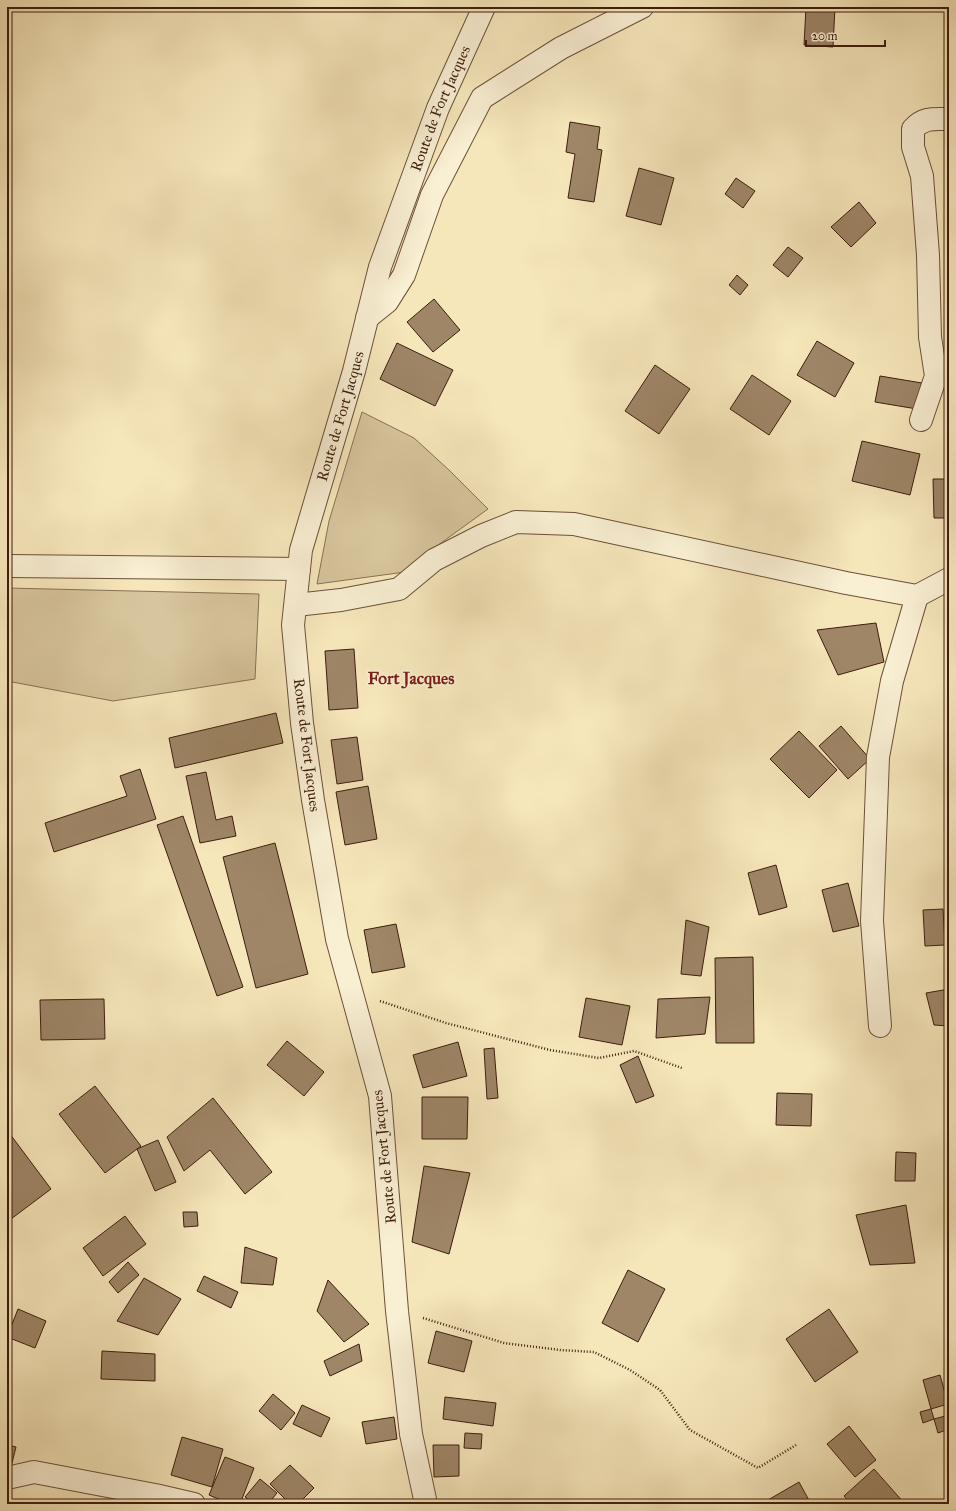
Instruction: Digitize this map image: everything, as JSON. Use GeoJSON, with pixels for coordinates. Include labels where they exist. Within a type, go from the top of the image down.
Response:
{"type":"FeatureCollection","features":[{"type":"Feature","properties":{"kind":"street","name":"Route de Fort Jacques"},"geometry":{"type":"LineString","coordinates":[[426,1504],[411,1434],[397,1311],[380,1096],[337,939],[313,800],[302,723],[294,632],[301,550],[352,378],[380,267],[438,108],[484,7]]}},
{"type":"Feature","properties":{"kind":"street"},"geometry":{"type":"LineString","coordinates":[[367,318],[387,302],[404,276],[432,195],[482,98],[561,48],[642,7]]}},
{"type":"Feature","properties":{"kind":"street"},"geometry":{"type":"LineString","coordinates":[[921,420],[936,376],[930,337],[928,255],[922,176],[912,147],[913,129],[920,122],[933,119],[949,120]]}},
{"type":"Feature","properties":{"kind":"street"},"geometry":{"type":"LineString","coordinates":[[296,605],[341,600],[399,589],[434,560],[481,536],[516,522],[574,524],[846,583],[918,596],[949,579]]}},
{"type":"Feature","properties":{"kind":"street"},"geometry":{"type":"LineString","coordinates":[[7,566],[299,569]]}},
{"type":"Feature","properties":{"kind":"street"},"geometry":{"type":"LineString","coordinates":[[880,1026],[872,921],[878,757],[892,682],[918,596]]}},
{"type":"Feature","properties":{"kind":"street"},"geometry":{"type":"LineString","coordinates":[[7,1478],[34,1472],[194,1504]]}},
{"type":"Feature","properties":{"kind":"path"},"geometry":{"type":"LineString","coordinates":[[351,992],[446,1023],[550,1050],[599,1058],[634,1051],[682,1068]]}},
{"type":"Feature","properties":{"kind":"path"},"geometry":{"type":"LineString","coordinates":[[397,1311],[504,1343],[560,1350],[594,1352],[630,1370],[660,1390],[690,1430],[758,1468],[796,1445]]}},
{"type":"Feature","properties":{"kind":"shaded area"},"geometry":{"type":"Polygon","coordinates":[[[362,412],[414,438],[488,509],[441,543],[405,572],[317,584],[329,521],[362,412]]]}},
{"type":"Feature","properties":{"kind":"shaded area"},"geometry":{"type":"Polygon","coordinates":[[[7,588],[259,594],[255,679],[113,701],[7,681],[7,588]]]}},
{"type":"Feature","properties":{"kind":"building"},"geometry":{"type":"Polygon","coordinates":[[[806,7],[835,7],[833,47],[804,45],[806,7]]]}},
{"type":"Feature","properties":{"kind":"building"},"geometry":{"type":"Polygon","coordinates":[[[570,122],[600,127],[597,149],[602,150],[594,202],[568,198],[575,154],[566,152],[570,122]]]}},
{"type":"Feature","properties":{"kind":"building"},"geometry":{"type":"Polygon","coordinates":[[[639,168],[674,178],[661,225],[626,216],[639,168]]]}},
{"type":"Feature","properties":{"kind":"building"},"geometry":{"type":"Polygon","coordinates":[[[736,178],[755,191],[743,208],[725,194],[736,178]]]}},
{"type":"Feature","properties":{"kind":"building"},"geometry":{"type":"Polygon","coordinates":[[[947,195],[949,195],[949,224],[947,195]]]}},
{"type":"Feature","properties":{"kind":"building"},"geometry":{"type":"Polygon","coordinates":[[[859,202],[876,223],[851,247],[831,227],[859,202]]]}},
{"type":"Feature","properties":{"kind":"building"},"geometry":{"type":"Polygon","coordinates":[[[788,247],[803,258],[788,277],[773,265],[788,247]]]}},
{"type":"Feature","properties":{"kind":"building"},"geometry":{"type":"Polygon","coordinates":[[[737,275],[748,285],[740,295],[729,285],[737,275]]]}},
{"type":"Feature","properties":{"kind":"building"},"geometry":{"type":"Polygon","coordinates":[[[434,299],[460,330],[433,352],[407,322],[434,299]]]}},
{"type":"Feature","properties":{"kind":"building"},"geometry":{"type":"Polygon","coordinates":[[[817,341],[854,363],[835,397],[797,375],[817,341]]]}},
{"type":"Feature","properties":{"kind":"building"},"geometry":{"type":"Polygon","coordinates":[[[397,343],[453,370],[435,406],[380,379],[397,343]]]}},
{"type":"Feature","properties":{"kind":"building"},"geometry":{"type":"Polygon","coordinates":[[[655,365],[690,389],[659,434],[625,411],[655,365]]]}},
{"type":"Feature","properties":{"kind":"building"},"geometry":{"type":"Polygon","coordinates":[[[752,375],[791,401],[769,435],[730,409],[752,375]]]}},
{"type":"Feature","properties":{"kind":"building"},"geometry":{"type":"Polygon","coordinates":[[[880,376],[922,383],[917,409],[875,402],[880,376]]]}},
{"type":"Feature","properties":{"kind":"building"},"geometry":{"type":"Polygon","coordinates":[[[862,441],[920,454],[910,495],[852,481],[862,441]]]}},
{"type":"Feature","properties":{"kind":"building"},"geometry":{"type":"Polygon","coordinates":[[[933,479],[949,479],[949,518],[934,518],[933,479]]]}},
{"type":"Feature","properties":{"kind":"building"},"geometry":{"type":"Polygon","coordinates":[[[876,623],[884,662],[838,675],[817,630],[876,623]]]}},
{"type":"Feature","properties":{"kind":"building"},"geometry":{"type":"Polygon","coordinates":[[[354,649],[358,708],[329,710],[325,651],[354,649]]]}},
{"type":"Feature","properties":{"kind":"building"},"geometry":{"type":"Polygon","coordinates":[[[276,713],[283,743],[175,768],[169,738],[276,713]]]}},
{"type":"Feature","properties":{"kind":"building"},"geometry":{"type":"Polygon","coordinates":[[[841,726],[870,759],[848,779],[819,746],[841,726]]]}},
{"type":"Feature","properties":{"kind":"building"},"geometry":{"type":"Polygon","coordinates":[[[799,731],[837,770],[809,798],[770,759],[799,731]]]}},
{"type":"Feature","properties":{"kind":"building"},"geometry":{"type":"Polygon","coordinates":[[[357,737],[363,780],[337,784],[331,740],[357,737]]]}},
{"type":"Feature","properties":{"kind":"building"},"geometry":{"type":"Polygon","coordinates":[[[140,769],[156,819],[54,852],[45,823],[127,796],[120,776],[140,769]]]}},
{"type":"Feature","properties":{"kind":"building"},"geometry":{"type":"Polygon","coordinates":[[[206,772],[216,820],[232,816],[236,836],[200,843],[186,776],[206,772]]]}},
{"type":"Feature","properties":{"kind":"building"},"geometry":{"type":"Polygon","coordinates":[[[368,786],[377,839],[345,845],[336,792],[368,786]]]}},
{"type":"Feature","properties":{"kind":"building"},"geometry":{"type":"Polygon","coordinates":[[[183,816],[243,987],[217,996],[157,825],[183,816]]]}},
{"type":"Feature","properties":{"kind":"building"},"geometry":{"type":"Polygon","coordinates":[[[275,843],[308,974],[256,988],[223,857],[275,843]]]}},
{"type":"Feature","properties":{"kind":"building"},"geometry":{"type":"Polygon","coordinates":[[[776,865],[787,907],[759,915],[748,873],[776,865]]]}},
{"type":"Feature","properties":{"kind":"building"},"geometry":{"type":"Polygon","coordinates":[[[848,883],[859,926],[833,932],[822,890],[848,883]]]}},
{"type":"Feature","properties":{"kind":"building"},"geometry":{"type":"Polygon","coordinates":[[[943,909],[945,945],[925,946],[923,910],[943,909]]]}},
{"type":"Feature","properties":{"kind":"building"},"geometry":{"type":"Polygon","coordinates":[[[686,920],[709,927],[701,976],[681,974],[686,920]]]}},
{"type":"Feature","properties":{"kind":"building"},"geometry":{"type":"Polygon","coordinates":[[[396,924],[405,967],[372,973],[364,930],[396,924]]]}},
{"type":"Feature","properties":{"kind":"building"},"geometry":{"type":"Polygon","coordinates":[[[753,957],[754,1043],[716,1043],[715,958],[753,957]]]}},
{"type":"Feature","properties":{"kind":"building"},"geometry":{"type":"Polygon","coordinates":[[[949,989],[949,1026],[934,1025],[926,993],[949,989]]]}},
{"type":"Feature","properties":{"kind":"building"},"geometry":{"type":"Polygon","coordinates":[[[710,997],[705,1034],[656,1038],[658,999],[710,997]]]}},
{"type":"Feature","properties":{"kind":"building"},"geometry":{"type":"Polygon","coordinates":[[[586,998],[630,1006],[622,1045],[579,1037],[586,998]]]}},
{"type":"Feature","properties":{"kind":"building"},"geometry":{"type":"Polygon","coordinates":[[[104,999],[105,1039],[41,1040],[40,1000],[104,999]]]}},
{"type":"Feature","properties":{"kind":"building"},"geometry":{"type":"Polygon","coordinates":[[[287,1041],[324,1072],[304,1096],[267,1065],[287,1041]]]}},
{"type":"Feature","properties":{"kind":"building"},"geometry":{"type":"Polygon","coordinates":[[[458,1042],[467,1076],[423,1088],[413,1055],[458,1042]]]}},
{"type":"Feature","properties":{"kind":"building"},"geometry":{"type":"Polygon","coordinates":[[[494,1048],[498,1098],[487,1099],[484,1049],[494,1048]]]}},
{"type":"Feature","properties":{"kind":"building"},"geometry":{"type":"Polygon","coordinates":[[[638,1056],[654,1096],[636,1103],[620,1065],[638,1056]]]}},
{"type":"Feature","properties":{"kind":"building"},"geometry":{"type":"Polygon","coordinates":[[[95,1086],[141,1146],[105,1173],[59,1114],[95,1086]]]}},
{"type":"Feature","properties":{"kind":"building"},"geometry":{"type":"Polygon","coordinates":[[[777,1093],[812,1094],[811,1126],[776,1125],[777,1093]]]}},
{"type":"Feature","properties":{"kind":"building"},"geometry":{"type":"Polygon","coordinates":[[[422,1097],[468,1097],[467,1139],[422,1139],[422,1097]]]}},
{"type":"Feature","properties":{"kind":"building"},"geometry":{"type":"Polygon","coordinates":[[[213,1098],[272,1172],[245,1194],[210,1150],[184,1171],[167,1137],[213,1098]]]}},
{"type":"Feature","properties":{"kind":"building"},"geometry":{"type":"Polygon","coordinates":[[[7,1130],[51,1189],[7,1222],[7,1130]]]}},
{"type":"Feature","properties":{"kind":"building"},"geometry":{"type":"Polygon","coordinates":[[[158,1140],[176,1182],[155,1191],[137,1149],[158,1140]]]}},
{"type":"Feature","properties":{"kind":"building"},"geometry":{"type":"Polygon","coordinates":[[[896,1152],[916,1153],[915,1181],[895,1181],[896,1152]]]}},
{"type":"Feature","properties":{"kind":"building"},"geometry":{"type":"Polygon","coordinates":[[[424,1166],[470,1173],[449,1254],[412,1242],[424,1166]]]}},
{"type":"Feature","properties":{"kind":"building"},"geometry":{"type":"Polygon","coordinates":[[[906,1205],[915,1263],[870,1265],[856,1215],[906,1205]]]}},
{"type":"Feature","properties":{"kind":"building"},"geometry":{"type":"Polygon","coordinates":[[[183,1212],[197,1212],[198,1226],[184,1227],[183,1212]]]}},
{"type":"Feature","properties":{"kind":"building"},"geometry":{"type":"Polygon","coordinates":[[[125,1216],[146,1244],[103,1276],[83,1248],[125,1216]]]}},
{"type":"Feature","properties":{"kind":"building"},"geometry":{"type":"Polygon","coordinates":[[[245,1247],[277,1258],[273,1285],[241,1283],[245,1247]]]}},
{"type":"Feature","properties":{"kind":"building"},"geometry":{"type":"Polygon","coordinates":[[[128,1262],[139,1275],[118,1293],[109,1282],[128,1262]]]}},
{"type":"Feature","properties":{"kind":"building"},"geometry":{"type":"Polygon","coordinates":[[[628,1270],[665,1289],[638,1342],[602,1323],[628,1270]]]}},
{"type":"Feature","properties":{"kind":"building"},"geometry":{"type":"Polygon","coordinates":[[[204,1276],[238,1292],[231,1308],[197,1291],[204,1276]]]}},
{"type":"Feature","properties":{"kind":"building"},"geometry":{"type":"Polygon","coordinates":[[[144,1278],[181,1299],[158,1335],[117,1321],[144,1278]]]}},
{"type":"Feature","properties":{"kind":"building"},"geometry":{"type":"Polygon","coordinates":[[[328,1280],[369,1324],[344,1342],[317,1311],[328,1280]]]}},
{"type":"Feature","properties":{"kind":"building"},"geometry":{"type":"Polygon","coordinates":[[[18,1309],[46,1321],[35,1348],[7,1337],[18,1309]]]}},
{"type":"Feature","properties":{"kind":"building"},"geometry":{"type":"Polygon","coordinates":[[[829,1309],[858,1352],[815,1382],[786,1339],[829,1309]]]}},
{"type":"Feature","properties":{"kind":"building"},"geometry":{"type":"Polygon","coordinates":[[[436,1331],[472,1341],[464,1372],[428,1363],[436,1331]]]}},
{"type":"Feature","properties":{"kind":"building"},"geometry":{"type":"Polygon","coordinates":[[[359,1344],[362,1361],[330,1376],[324,1361],[359,1344]]]}},
{"type":"Feature","properties":{"kind":"building"},"geometry":{"type":"Polygon","coordinates":[[[102,1351],[155,1354],[155,1381],[101,1379],[102,1351]]]}},
{"type":"Feature","properties":{"kind":"building"},"geometry":{"type":"Polygon","coordinates":[[[940,1375],[948,1404],[931,1409],[923,1380],[940,1375]]]}},
{"type":"Feature","properties":{"kind":"building"},"geometry":{"type":"Polygon","coordinates":[[[273,1394],[295,1413],[281,1430],[259,1411],[273,1394]]]}},
{"type":"Feature","properties":{"kind":"building"},"geometry":{"type":"Polygon","coordinates":[[[445,1397],[496,1403],[493,1426],[443,1419],[445,1397]]]}},
{"type":"Feature","properties":{"kind":"building"},"geometry":{"type":"Polygon","coordinates":[[[302,1405],[330,1418],[321,1437],[293,1424],[302,1405]]]}},
{"type":"Feature","properties":{"kind":"building"},"geometry":{"type":"Polygon","coordinates":[[[931,1409],[934,1419],[923,1423],[920,1412],[931,1409]]]}},
{"type":"Feature","properties":{"kind":"building"},"geometry":{"type":"Polygon","coordinates":[[[949,1415],[949,1429],[938,1433],[934,1419],[949,1415]]]}},
{"type":"Feature","properties":{"kind":"building"},"geometry":{"type":"Polygon","coordinates":[[[394,1417],[397,1439],[366,1444],[362,1422],[394,1417]]]}},
{"type":"Feature","properties":{"kind":"building"},"geometry":{"type":"Polygon","coordinates":[[[849,1426],[876,1460],[855,1477],[827,1444],[849,1426]]]}},
{"type":"Feature","properties":{"kind":"building"},"geometry":{"type":"Polygon","coordinates":[[[465,1433],[482,1434],[481,1449],[464,1448],[465,1433]]]}},
{"type":"Feature","properties":{"kind":"building"},"geometry":{"type":"Polygon","coordinates":[[[182,1437],[223,1449],[212,1487],[171,1475],[182,1437]]]}},
{"type":"Feature","properties":{"kind":"building"},"geometry":{"type":"Polygon","coordinates":[[[7,1445],[16,1447],[11,1467],[7,1466],[7,1445]]]}},
{"type":"Feature","properties":{"kind":"building"},"geometry":{"type":"Polygon","coordinates":[[[433,1445],[459,1445],[459,1476],[434,1477],[433,1445]]]}},
{"type":"Feature","properties":{"kind":"building"},"geometry":{"type":"Polygon","coordinates":[[[225,1457],[254,1468],[240,1504],[230,1504],[209,1495],[225,1457]]]}},
{"type":"Feature","properties":{"kind":"building"},"geometry":{"type":"Polygon","coordinates":[[[290,1465],[314,1488],[298,1504],[290,1504],[270,1484],[290,1465]]]}},
{"type":"Feature","properties":{"kind":"building"},"geometry":{"type":"Polygon","coordinates":[[[874,1469],[905,1504],[851,1504],[844,1496],[874,1469]]]}},
{"type":"Feature","properties":{"kind":"building"},"geometry":{"type":"Polygon","coordinates":[[[260,1479],[277,1493],[268,1504],[255,1504],[245,1497],[260,1479]]]}},
{"type":"Feature","properties":{"kind":"building"},"geometry":{"type":"Polygon","coordinates":[[[799,1482],[811,1504],[770,1504],[768,1500],[799,1482]]]}},
{"type":"Feature","properties":{"kind":"district","name":"Fort Jacques"},"geometry":{"type":"Point","coordinates":[411,678]}}]}
